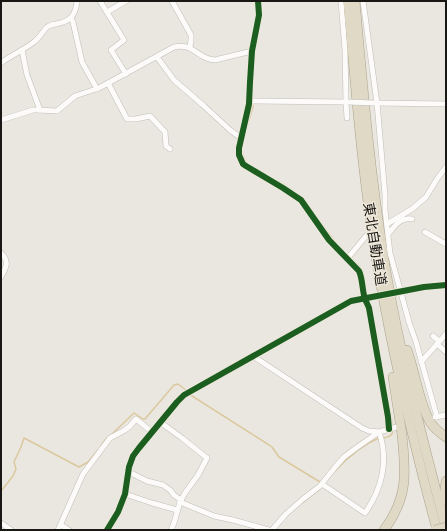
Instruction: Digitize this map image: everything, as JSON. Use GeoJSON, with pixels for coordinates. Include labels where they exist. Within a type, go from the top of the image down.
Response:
{"type":"FeatureCollection","features":[{"type":"Feature","properties":{"kind":"highway","name":"東北自動車道"},"geometry":{"type":"LineString","coordinates":[[348,1],[364,166],[379,274],[399,377],[436,530]]}},
{"type":"Feature","properties":{"kind":"highway","name":"東北自動車道"},"geometry":{"type":"LineString","coordinates":[[356,1],[366,114],[381,241],[392,303],[417,417],[446,528]]}},
{"type":"Feature","properties":{"kind":"highway"},"geometry":{"type":"LineString","coordinates":[[379,274],[382,305],[398,405],[405,470],[401,498],[393,516],[384,530]]}},
{"type":"Feature","properties":{"kind":"highway"},"geometry":{"type":"LineString","coordinates":[[392,303],[427,416],[436,430],[446,437]]}},
{"type":"Feature","properties":{"kind":"highway"},"geometry":{"type":"LineString","coordinates":[[446,481],[446,501]]}},
{"type":"Feature","properties":{"kind":"highway"},"geometry":{"type":"LineString","coordinates":[[436,530],[446,528]]}},
{"type":"Feature","properties":{"kind":"street"},"geometry":{"type":"LineString","coordinates":[[1,63],[8,57],[35,41],[51,25],[67,21],[71,18],[76,8],[77,1]]}},
{"type":"Feature","properties":{"kind":"street"},"geometry":{"type":"LineString","coordinates":[[100,1],[124,40],[111,50],[126,74]]}},
{"type":"Feature","properties":{"kind":"street"},"geometry":{"type":"LineString","coordinates":[[107,12],[126,1]]}},
{"type":"Feature","properties":{"kind":"street"},"geometry":{"type":"LineString","coordinates":[[172,1],[191,35],[190,47]]}},
{"type":"Feature","properties":{"kind":"street"},"geometry":{"type":"LineString","coordinates":[[129,472],[147,481],[163,485],[180,501],[214,516],[271,530],[286,514],[323,485],[344,457],[356,448],[381,436],[393,428],[388,416],[368,298],[359,271],[349,257],[329,240],[301,200],[249,169],[243,164],[239,155],[241,138],[252,101],[250,82],[252,51],[259,15],[258,1]]}},
{"type":"Feature","properties":{"kind":"street"},"geometry":{"type":"LineString","coordinates":[[341,1],[348,118]]}},
{"type":"Feature","properties":{"kind":"street"},"geometry":{"type":"LineString","coordinates":[[363,1],[376,103],[390,253],[399,292],[422,362],[435,417],[446,415]]}},
{"type":"Feature","properties":{"kind":"street"},"geometry":{"type":"LineString","coordinates":[[71,18],[82,62],[97,89]]}},
{"type":"Feature","properties":{"kind":"street"},"geometry":{"type":"LineString","coordinates":[[1,120],[33,110],[57,111],[75,96],[97,89],[174,47],[190,47],[211,60],[252,51]]}},
{"type":"Feature","properties":{"kind":"street"},"geometry":{"type":"LineString","coordinates":[[22,50],[28,75],[40,110]]}},
{"type":"Feature","properties":{"kind":"street"},"geometry":{"type":"LineString","coordinates":[[156,57],[174,80],[241,138]]}},
{"type":"Feature","properties":{"kind":"street"},"geometry":{"type":"LineString","coordinates":[[108,83],[126,119],[136,119],[150,116],[165,132],[166,146],[170,149]]}},
{"type":"Feature","properties":{"kind":"street"},"geometry":{"type":"LineString","coordinates":[[252,101],[446,104]]}},
{"type":"Feature","properties":{"kind":"street"},"geometry":{"type":"LineString","coordinates":[[387,224],[412,209],[426,197],[446,167]]}},
{"type":"Feature","properties":{"kind":"street"},"geometry":{"type":"LineString","coordinates":[[388,234],[401,220],[406,218],[412,219]]}},
{"type":"Feature","properties":{"kind":"street"},"geometry":{"type":"LineString","coordinates":[[425,232],[446,244]]}},
{"type":"Feature","properties":{"kind":"street"},"geometry":{"type":"LineString","coordinates":[[349,257],[366,236]]}},
{"type":"Feature","properties":{"kind":"street"},"geometry":{"type":"LineString","coordinates":[[1,253],[7,260],[5,270],[1,277]]}},
{"type":"Feature","properties":{"kind":"street"},"geometry":{"type":"LineString","coordinates":[[399,292],[424,287],[446,285]]}},
{"type":"Feature","properties":{"kind":"street"},"geometry":{"type":"LineString","coordinates":[[107,530],[118,512],[125,494],[129,467],[133,456],[184,395],[344,304],[351,301],[368,298]]}},
{"type":"Feature","properties":{"kind":"street"},"geometry":{"type":"LineString","coordinates":[[422,362],[446,334]]}},
{"type":"Feature","properties":{"kind":"street"},"geometry":{"type":"LineString","coordinates":[[433,336],[446,352]]}},
{"type":"Feature","properties":{"kind":"street"},"geometry":{"type":"LineString","coordinates":[[253,356],[357,425],[381,436]]}},
{"type":"Feature","properties":{"kind":"street"},"geometry":{"type":"LineString","coordinates":[[69,530],[60,527],[83,474],[110,438],[125,430],[136,419],[152,432]]}},
{"type":"Feature","properties":{"kind":"street"},"geometry":{"type":"LineString","coordinates":[[160,422],[207,458],[198,475],[180,501],[171,530]]}},
{"type":"Feature","properties":{"kind":"street"},"geometry":{"type":"LineString","coordinates":[[323,485],[365,513],[377,493],[382,476],[384,462],[381,436]]}},
{"type":"Feature","properties":{"kind":"street"},"geometry":{"type":"LineString","coordinates":[[125,494],[177,510]]}},
{"type":"Feature","properties":{"kind":"street"},"geometry":{"type":"LineString","coordinates":[[1,523],[10,530]]}},
{"type":"Feature","properties":{"kind":"waterway"},"geometry":{"type":"LineString","coordinates":[[258,32],[261,15]]}},
{"type":"Feature","properties":{"kind":"waterway"},"geometry":{"type":"LineString","coordinates":[[245,133],[253,107],[252,88]]}},
{"type":"Feature","properties":{"kind":"waterway"},"geometry":{"type":"LineString","coordinates":[[242,144],[243,155],[248,165]]}},
{"type":"Feature","properties":{"kind":"waterway"},"geometry":{"type":"LineString","coordinates":[[269,177],[283,184],[304,199],[336,243]]}},
{"type":"Feature","properties":{"kind":"waterway"},"geometry":{"type":"LineString","coordinates":[[342,250],[359,266],[363,272],[367,298]]}},
{"type":"Feature","properties":{"kind":"waterway"},"geometry":{"type":"LineString","coordinates":[[377,342],[393,428],[391,435],[383,438]]}},
{"type":"Feature","properties":{"kind":"waterway"},"geometry":{"type":"LineString","coordinates":[[112,434],[134,413],[145,419],[174,385],[178,384],[187,391]]}},
{"type":"Feature","properties":{"kind":"waterway"},"geometry":{"type":"LineString","coordinates":[[189,394],[272,447],[279,457],[320,482]]}},
{"type":"Feature","properties":{"kind":"waterway"},"geometry":{"type":"LineString","coordinates":[[1,491],[13,476],[16,469],[14,462],[24,438],[79,467],[88,462],[98,450]]}},
{"type":"Feature","properties":{"kind":"waterway"},"geometry":{"type":"LineString","coordinates":[[101,446],[107,438]]}},
{"type":"Feature","properties":{"kind":"waterway"},"geometry":{"type":"LineString","coordinates":[[335,471],[355,452],[379,438]]}},
{"type":"Feature","properties":{"kind":"waterway"},"geometry":{"type":"LineString","coordinates":[[302,503],[321,488]]}},
{"type":"Feature","properties":{"kind":"cycle path"},"geometry":{"type":"LineString","coordinates":[[258,1],[259,15],[252,51],[249,104],[239,148],[239,155],[243,164],[301,200],[329,240],[359,271],[365,300],[369,308],[389,429]]}},
{"type":"Feature","properties":{"kind":"cycle path"},"geometry":{"type":"LineString","coordinates":[[107,530],[118,512],[125,494],[129,467],[133,456],[184,395],[351,301],[424,287],[446,285]]}}]}
